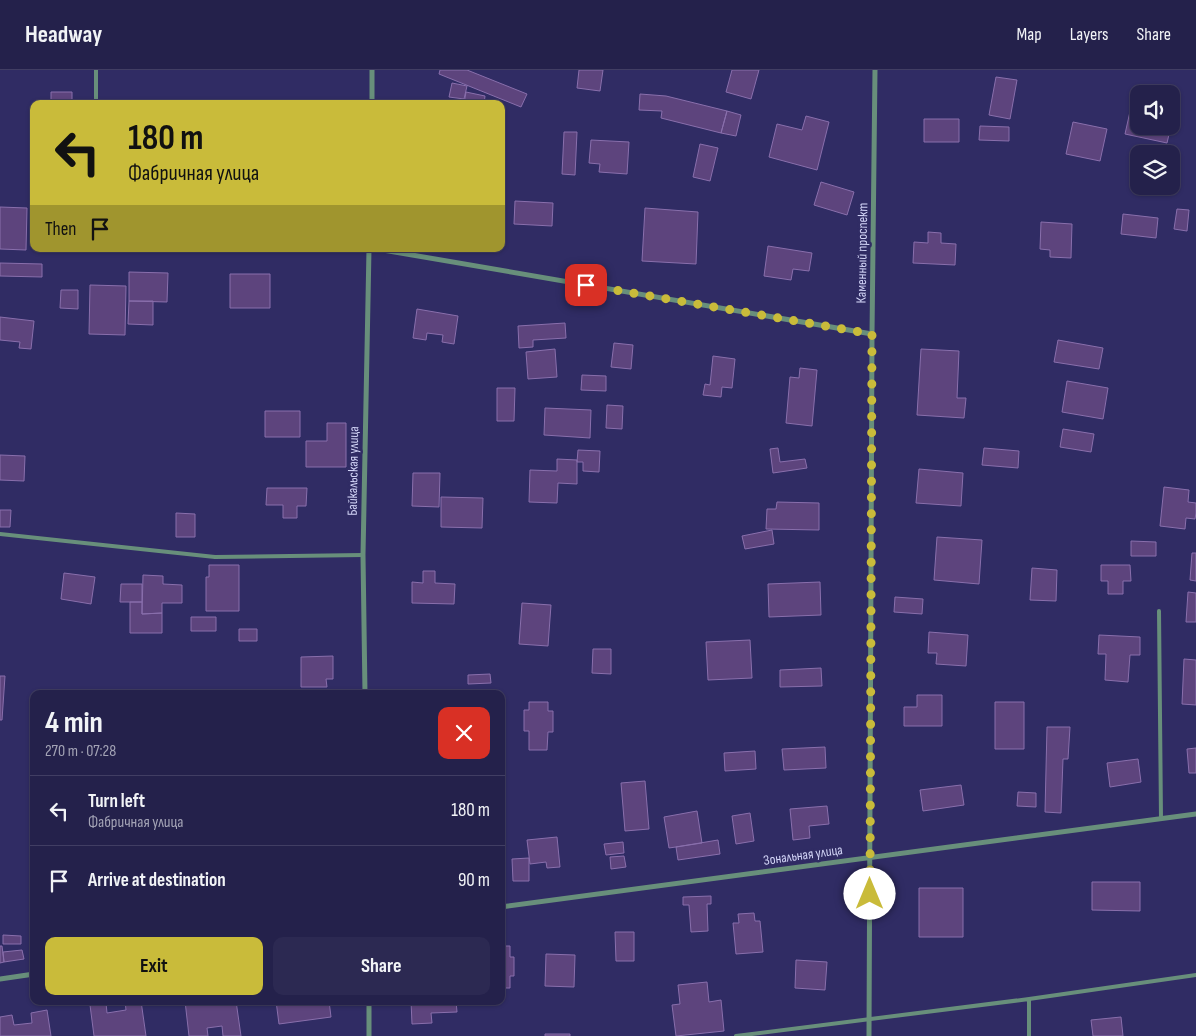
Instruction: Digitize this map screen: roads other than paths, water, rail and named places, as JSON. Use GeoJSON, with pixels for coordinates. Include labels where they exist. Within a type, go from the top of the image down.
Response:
{"type":"FeatureCollection","features":[{"type":"Feature","properties":{"kind":"street"},"geometry":{"type":"LineString","coordinates":[[372,70],[372,100]]}},
{"type":"Feature","properties":{"kind":"street","name":"Каменный проспект"},"geometry":{"type":"LineString","coordinates":[[869,1036],[875,70]]}},
{"type":"Feature","properties":{"kind":"street","name":"Байкальская улица"},"geometry":{"type":"LineString","coordinates":[[365,690],[363,555],[369,252]]}},
{"type":"Feature","properties":{"kind":"street"},"geometry":{"type":"LineString","coordinates":[[394,252],[872,334]]}},
{"type":"Feature","properties":{"kind":"street","name":"Зональная улица"},"geometry":{"type":"LineString","coordinates":[[505,906],[1196,814]]}},
{"type":"Feature","properties":{"kind":"street"},"geometry":{"type":"LineString","coordinates":[[0,979],[30,975]]}},
{"type":"Feature","properties":{"kind":"street"},"geometry":{"type":"LineString","coordinates":[[369,1005],[369,1036]]}},
{"type":"Feature","properties":{"kind":"lane"},"geometry":{"type":"LineString","coordinates":[[96,70],[96,100]]}},
{"type":"Feature","properties":{"kind":"lane"},"geometry":{"type":"LineString","coordinates":[[0,534],[215,557],[363,555]]}},
{"type":"Feature","properties":{"kind":"lane"},"geometry":{"type":"LineString","coordinates":[[1159,611],[1161,818]]}},
{"type":"Feature","properties":{"kind":"lane"},"geometry":{"type":"LineString","coordinates":[[736,1036],[1029,999],[1196,975]]}},
{"type":"Feature","properties":{"kind":"lane"},"geometry":{"type":"LineString","coordinates":[[1029,999],[1029,1036]]}}]}
